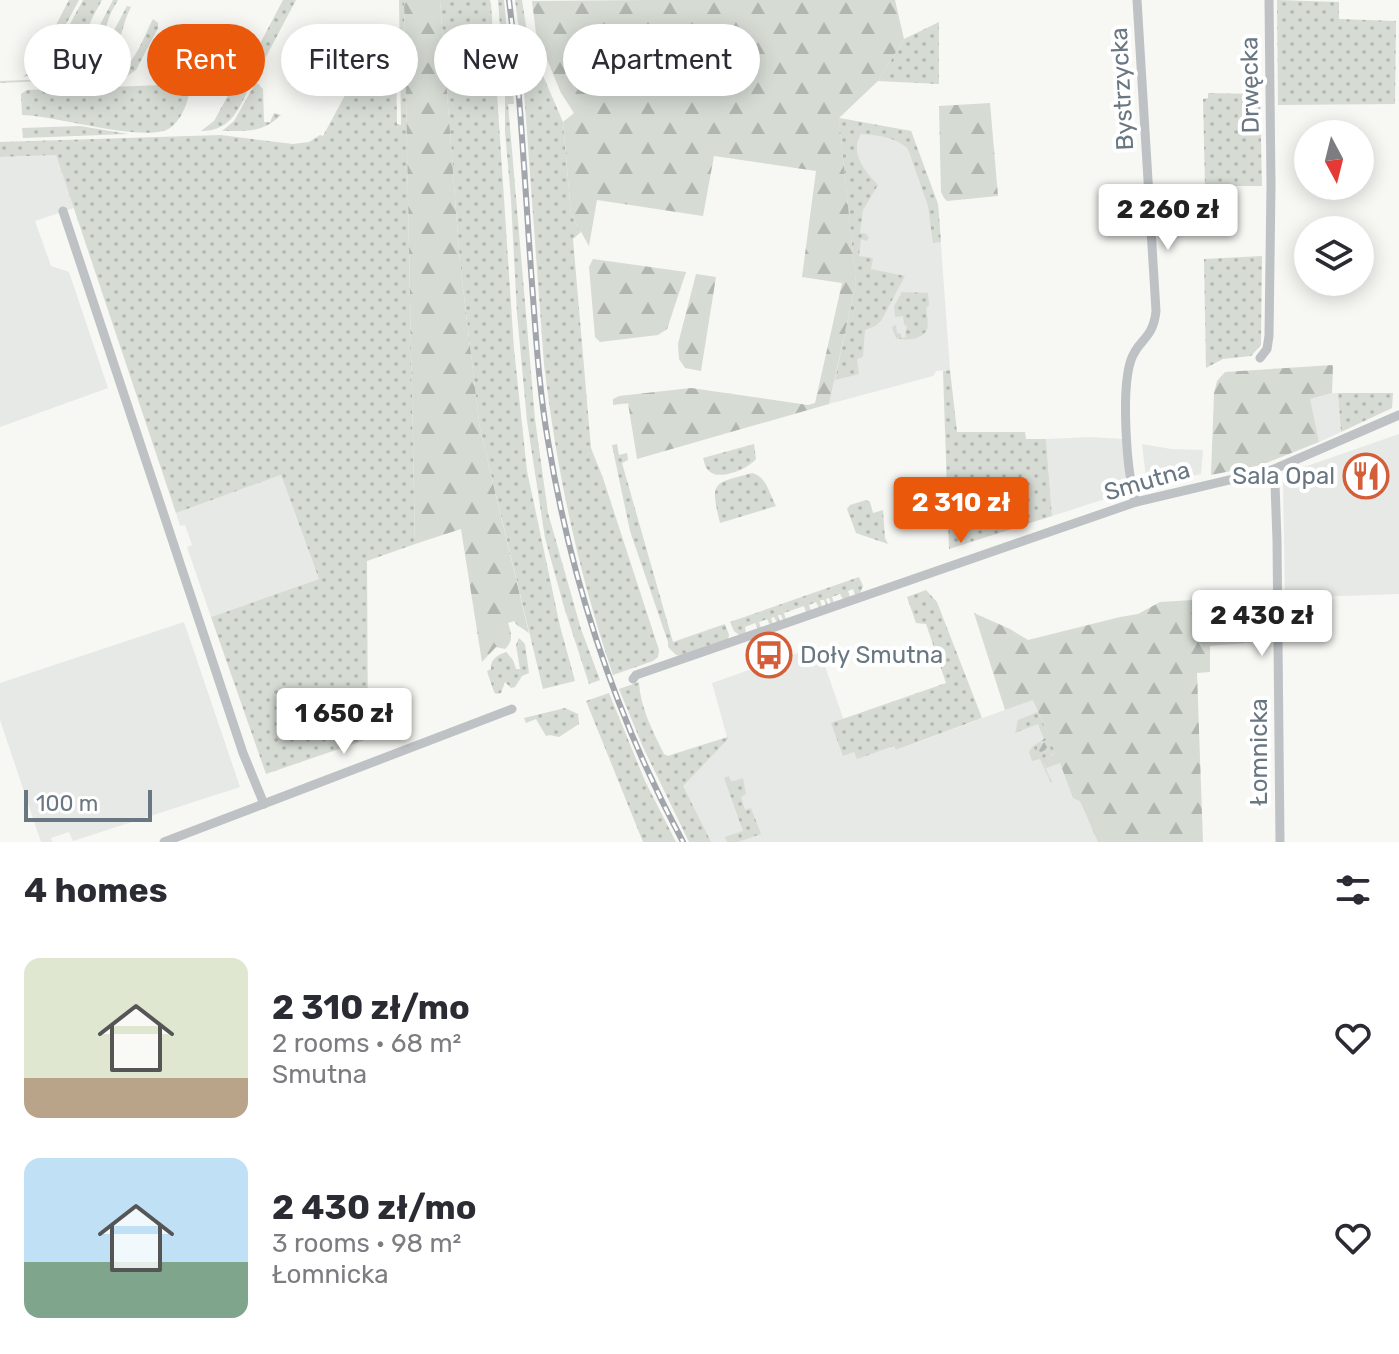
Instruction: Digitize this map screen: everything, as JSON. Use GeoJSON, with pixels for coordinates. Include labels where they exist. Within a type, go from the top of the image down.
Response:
{"type":"FeatureCollection","features":[{"type":"Feature","properties":{"kind":"street","name":"Bystrzycka"},"geometry":{"type":"LineString","coordinates":[[1136,502],[1128,459],[1126,376],[1133,355],[1152,330],[1156,311],[1137,0]]}},
{"type":"Feature","properties":{"kind":"street","name":"Drwęcka"},"geometry":{"type":"LineString","coordinates":[[1260,358],[1267,349],[1269,336],[1269,0]]}},
{"type":"Feature","properties":{"kind":"street"},"geometry":{"type":"LineString","coordinates":[[63,211],[243,753],[264,804]]}},
{"type":"Feature","properties":{"kind":"street","name":"Smutna"},"geometry":{"type":"LineString","coordinates":[[633,679],[636,675],[1136,502],[1272,470],[1399,415]]}},
{"type":"Feature","properties":{"kind":"street","name":"Łomnicka"},"geometry":{"type":"LineString","coordinates":[[1272,470],[1277,554],[1280,842]]}},
{"type":"Feature","properties":{"kind":"street"},"geometry":{"type":"LineString","coordinates":[[164,842],[512,709]]}},
{"type":"Feature","properties":{"kind":"shaded area"},"geometry":{"type":"Polygon","coordinates":[[[839,118],[911,131],[938,204],[950,370],[936,371],[933,376],[829,404],[856,283],[839,118]]]}},
{"type":"Feature","properties":{"kind":"shaded area"},"geometry":{"type":"Polygon","coordinates":[[[56,155],[74,208],[35,221],[51,266],[69,272],[108,388],[0,427],[0,157],[56,155]]]}},
{"type":"Feature","properties":{"kind":"shaded area"},"geometry":{"type":"Polygon","coordinates":[[[1338,393],[1341,432],[1319,442],[1309,399],[1338,393]]]}},
{"type":"Feature","properties":{"kind":"shaded area"},"geometry":{"type":"Polygon","coordinates":[[[1399,434],[1399,594],[1285,598],[1283,481],[1287,473],[1399,434]]]}},
{"type":"Feature","properties":{"kind":"shaded area"},"geometry":{"type":"Polygon","coordinates":[[[1046,439],[1122,439],[1127,492],[1052,516],[1046,439]]]}},
{"type":"Feature","properties":{"kind":"shaded area"},"geometry":{"type":"Polygon","coordinates":[[[1142,444],[1203,450],[1201,474],[1147,486],[1142,444]]]}},
{"type":"Feature","properties":{"kind":"shaded area"},"geometry":{"type":"Polygon","coordinates":[[[281,475],[319,579],[211,617],[187,547],[192,545],[185,525],[180,526],[176,513],[281,475]]]}},
{"type":"Feature","properties":{"kind":"shaded area"},"geometry":{"type":"Polygon","coordinates":[[[184,622],[240,787],[73,841],[69,832],[51,838],[52,842],[41,842],[0,720],[0,683],[184,622]]]}},
{"type":"Feature","properties":{"kind":"shaded area"},"geometry":{"type":"Polygon","coordinates":[[[818,646],[857,758],[895,746],[897,750],[1042,696],[1101,842],[709,842],[667,756],[727,737],[712,683],[818,646]]]}},
{"type":"Feature","properties":{"kind":"green space"},"geometry":{"type":"Polygon","coordinates":[[[69,0],[79,0],[66,24],[56,24],[69,0]]]}},
{"type":"Feature","properties":{"kind":"green space"},"geometry":{"type":"Polygon","coordinates":[[[83,0],[102,0],[90,24],[70,24],[83,0]]]}},
{"type":"Feature","properties":{"kind":"green space"},"geometry":{"type":"Polygon","coordinates":[[[113,0],[118,0],[107,24],[100,24],[113,0]]]}},
{"type":"Feature","properties":{"kind":"green space"},"geometry":{"type":"Polygon","coordinates":[[[283,0],[296,0],[265,59],[265,34],[283,0]]]}},
{"type":"Feature","properties":{"kind":"green space"},"geometry":{"type":"Polygon","coordinates":[[[399,0],[404,0],[404,24],[399,24],[399,0]]]}},
{"type":"Feature","properties":{"kind":"green space"},"geometry":{"type":"Polygon","coordinates":[[[404,0],[440,0],[442,24],[434,24],[434,96],[447,96],[460,263],[480,429],[529,633],[514,621],[508,623],[511,636],[508,646],[505,649],[496,647],[482,662],[461,529],[415,544],[406,96],[418,96],[418,24],[404,24],[404,0]]]}},
{"type":"Feature","properties":{"kind":"green space"},"geometry":{"type":"Polygon","coordinates":[[[440,0],[490,0],[492,24],[442,24],[440,0]]]}},
{"type":"Feature","properties":{"kind":"green space"},"geometry":{"type":"Polygon","coordinates":[[[498,0],[504,0],[506,24],[500,24],[498,0]]]}},
{"type":"Feature","properties":{"kind":"green space"},"geometry":{"type":"Polygon","coordinates":[[[515,0],[522,0],[526,24],[518,24],[515,0]]]}},
{"type":"Feature","properties":{"kind":"green space"},"geometry":{"type":"Polygon","coordinates":[[[895,0],[904,39],[878,81],[839,118],[856,283],[829,404],[637,459],[628,403],[613,405],[613,399],[619,396],[691,388],[808,405],[815,403],[842,283],[802,277],[816,171],[714,156],[703,216],[597,200],[589,246],[571,214],[563,122],[574,113],[561,93],[547,59],[547,24],[535,24],[532,1],[895,0]]]}},
{"type":"Feature","properties":{"kind":"green space"},"geometry":{"type":"Polygon","coordinates":[[[1277,0],[1339,2],[1339,19],[1396,21],[1395,104],[1278,105],[1277,0]]]}},
{"type":"Feature","properties":{"kind":"green space"},"geometry":{"type":"Polygon","coordinates":[[[127,6],[131,7],[124,24],[117,24],[127,6]]]}},
{"type":"Feature","properties":{"kind":"green space"},"geometry":{"type":"Polygon","coordinates":[[[939,22],[939,84],[878,81],[904,39],[939,22]]]}},
{"type":"Feature","properties":{"kind":"green space"},"geometry":{"type":"Polygon","coordinates":[[[147,31],[147,49],[131,74],[131,61],[147,31]]]}},
{"type":"Feature","properties":{"kind":"green space"},"geometry":{"type":"Polygon","coordinates":[[[24,80],[0,83],[0,81],[24,80]]]}},
{"type":"Feature","properties":{"kind":"green space"},"geometry":{"type":"Polygon","coordinates":[[[547,85],[563,122],[571,214],[581,232],[573,239],[591,448],[659,650],[658,657],[653,661],[613,675],[579,560],[562,483],[544,364],[524,96],[547,96],[547,85]]]}},
{"type":"Feature","properties":{"kind":"green space"},"geometry":{"type":"Polygon","coordinates":[[[131,86],[147,86],[147,96],[188,96],[179,119],[170,128],[158,132],[121,131],[22,115],[21,94],[24,92],[24,96],[131,96],[131,86]]]}},
{"type":"Feature","properties":{"kind":"green space"},"geometry":{"type":"Polygon","coordinates":[[[1208,93],[1260,94],[1262,186],[1205,186],[1203,99],[1208,98],[1208,93]]]}},
{"type":"Feature","properties":{"kind":"green space"},"geometry":{"type":"Polygon","coordinates":[[[228,96],[245,96],[228,122],[212,130],[201,131],[214,121],[228,96]]]}},
{"type":"Feature","properties":{"kind":"green space"},"geometry":{"type":"Polygon","coordinates":[[[248,96],[263,96],[264,122],[270,122],[274,113],[281,115],[261,128],[222,131],[234,121],[248,96]]]}},
{"type":"Feature","properties":{"kind":"green space"},"geometry":{"type":"Polygon","coordinates":[[[345,96],[397,96],[397,124],[401,125],[401,96],[406,96],[415,544],[367,561],[368,739],[266,774],[211,617],[319,579],[281,475],[176,513],[56,155],[0,157],[0,142],[221,135],[293,144],[309,142],[323,136],[345,96]]]}},
{"type":"Feature","properties":{"kind":"green space"},"geometry":{"type":"Polygon","coordinates":[[[447,96],[497,96],[514,349],[527,471],[575,681],[543,689],[480,429],[460,263],[447,96]]]}},
{"type":"Feature","properties":{"kind":"green space"},"geometry":{"type":"Polygon","coordinates":[[[505,96],[513,96],[514,104],[508,104],[535,419],[548,513],[581,629],[600,680],[589,684],[545,538],[527,421],[505,132],[505,96]]]}},
{"type":"Feature","properties":{"kind":"green space"},"geometry":{"type":"Polygon","coordinates":[[[990,103],[998,196],[947,201],[941,192],[939,106],[990,103]]]}},
{"type":"Feature","properties":{"kind":"green space"},"geometry":{"type":"Polygon","coordinates":[[[839,118],[911,131],[938,204],[941,242],[933,243],[928,206],[908,149],[892,139],[861,134],[858,155],[878,185],[863,210],[860,233],[869,237],[867,241],[861,239],[859,256],[873,258],[871,269],[905,276],[881,321],[865,330],[863,357],[857,359],[859,374],[835,380],[856,283],[839,118]]]}},
{"type":"Feature","properties":{"kind":"green space"},"geometry":{"type":"Polygon","coordinates":[[[80,126],[128,134],[23,138],[22,128],[80,126]]]}},
{"type":"Feature","properties":{"kind":"green space"},"geometry":{"type":"Polygon","coordinates":[[[1262,256],[1261,345],[1251,356],[1223,359],[1206,368],[1204,259],[1262,256]]]}},
{"type":"Feature","properties":{"kind":"green space"},"geometry":{"type":"Polygon","coordinates":[[[593,259],[686,272],[667,329],[658,335],[600,342],[595,337],[589,267],[593,259]]]}},
{"type":"Feature","properties":{"kind":"green space"},"geometry":{"type":"Polygon","coordinates":[[[696,274],[716,277],[701,371],[685,368],[679,359],[678,344],[696,274]]]}},
{"type":"Feature","properties":{"kind":"green space"},"geometry":{"type":"Polygon","coordinates":[[[902,292],[928,293],[928,327],[918,337],[909,339],[896,338],[892,327],[896,325],[897,333],[902,338],[906,337],[907,327],[903,316],[895,317],[894,306],[902,292]]]}},
{"type":"Feature","properties":{"kind":"green space"},"geometry":{"type":"Polygon","coordinates":[[[1333,365],[1332,393],[1310,399],[1319,442],[1261,465],[1211,475],[1214,393],[1217,381],[1225,372],[1333,365]]]}},
{"type":"Feature","properties":{"kind":"green space"},"geometry":{"type":"Polygon","coordinates":[[[950,370],[957,432],[1025,432],[1026,439],[1046,439],[1052,516],[949,549],[943,371],[950,370]]]}},
{"type":"Feature","properties":{"kind":"green space"},"geometry":{"type":"Polygon","coordinates":[[[1338,393],[1393,393],[1392,408],[1341,432],[1338,393]]]}},
{"type":"Feature","properties":{"kind":"green space"},"geometry":{"type":"Polygon","coordinates":[[[617,444],[619,455],[627,453],[628,460],[622,463],[673,642],[725,624],[728,640],[681,656],[668,647],[630,531],[612,445],[617,444]]]}},
{"type":"Feature","properties":{"kind":"green space"},"geometry":{"type":"Polygon","coordinates":[[[754,444],[756,459],[740,470],[719,475],[706,467],[703,458],[754,444]]]}},
{"type":"Feature","properties":{"kind":"green space"},"geometry":{"type":"Polygon","coordinates":[[[752,473],[764,482],[776,506],[720,523],[715,499],[717,486],[752,473]]]}},
{"type":"Feature","properties":{"kind":"green space"},"geometry":{"type":"Polygon","coordinates":[[[866,500],[870,502],[873,513],[883,510],[888,544],[856,533],[847,509],[866,500]]]}},
{"type":"Feature","properties":{"kind":"green space"},"geometry":{"type":"Polygon","coordinates":[[[859,577],[863,586],[860,594],[855,595],[853,589],[848,591],[850,597],[843,599],[840,594],[832,597],[834,603],[826,599],[826,606],[824,600],[820,600],[822,607],[819,608],[816,602],[809,605],[811,611],[806,612],[804,606],[784,613],[786,620],[778,615],[780,622],[777,623],[774,617],[770,625],[767,619],[759,622],[761,628],[758,629],[755,623],[745,627],[746,633],[739,635],[730,622],[859,577]]]}},
{"type":"Feature","properties":{"kind":"green space"},"geometry":{"type":"Polygon","coordinates":[[[926,590],[937,602],[982,718],[896,750],[894,746],[857,759],[854,752],[843,756],[831,723],[946,683],[926,624],[916,623],[907,597],[926,590]]]}},
{"type":"Feature","properties":{"kind":"green space"},"geometry":{"type":"Polygon","coordinates":[[[1267,591],[1268,641],[1210,646],[1210,672],[1197,673],[1203,842],[1098,842],[1080,801],[1073,798],[1060,763],[1046,768],[1043,759],[1052,756],[1055,751],[1050,743],[1045,750],[1037,750],[1037,746],[1049,736],[1033,700],[1005,710],[974,613],[1028,640],[1138,614],[1160,602],[1267,591]]]}},
{"type":"Feature","properties":{"kind":"green space"},"geometry":{"type":"Polygon","coordinates":[[[519,638],[525,644],[529,673],[522,676],[515,687],[511,688],[505,682],[501,693],[496,694],[487,671],[495,658],[506,652],[516,669],[520,669],[516,645],[519,638]]]}},
{"type":"Feature","properties":{"kind":"green space"},"geometry":{"type":"Polygon","coordinates":[[[639,682],[644,710],[664,754],[668,756],[728,737],[683,786],[711,842],[689,842],[643,747],[619,689],[639,682]]]}},
{"type":"Feature","properties":{"kind":"green space"},"geometry":{"type":"Polygon","coordinates":[[[609,693],[645,781],[676,842],[643,842],[586,701],[609,693]]]}},
{"type":"Feature","properties":{"kind":"green space"},"geometry":{"type":"Polygon","coordinates":[[[565,708],[578,714],[579,724],[559,737],[546,736],[536,719],[526,723],[524,718],[565,708]]]}},
{"type":"Feature","properties":{"kind":"green space"},"geometry":{"type":"Polygon","coordinates":[[[1038,712],[1049,736],[1040,743],[1051,743],[1055,751],[1044,764],[1052,783],[1040,759],[1032,761],[1029,752],[1044,739],[1038,724],[1015,733],[1018,720],[1038,712]]]}},
{"type":"Feature","properties":{"kind":"green space"},"geometry":{"type":"Polygon","coordinates":[[[729,776],[731,782],[743,778],[746,794],[741,797],[745,810],[751,808],[761,834],[738,842],[727,842],[725,837],[743,831],[724,778],[729,776]]]}},
{"type":"Feature","properties":{"kind":"railway"},"geometry":{"type":"LineString","coordinates":[[509,0],[540,382],[558,493],[569,545],[599,647],[637,746],[683,842]]}},
{"type":"Feature","properties":{"kind":"place","name":"Sala Opal"},"geometry":{"type":"Point","coordinates":[1366,476]}},
{"type":"Feature","properties":{"kind":"place","name":"Doły Smutna"},"geometry":{"type":"Point","coordinates":[769,655]}}]}
